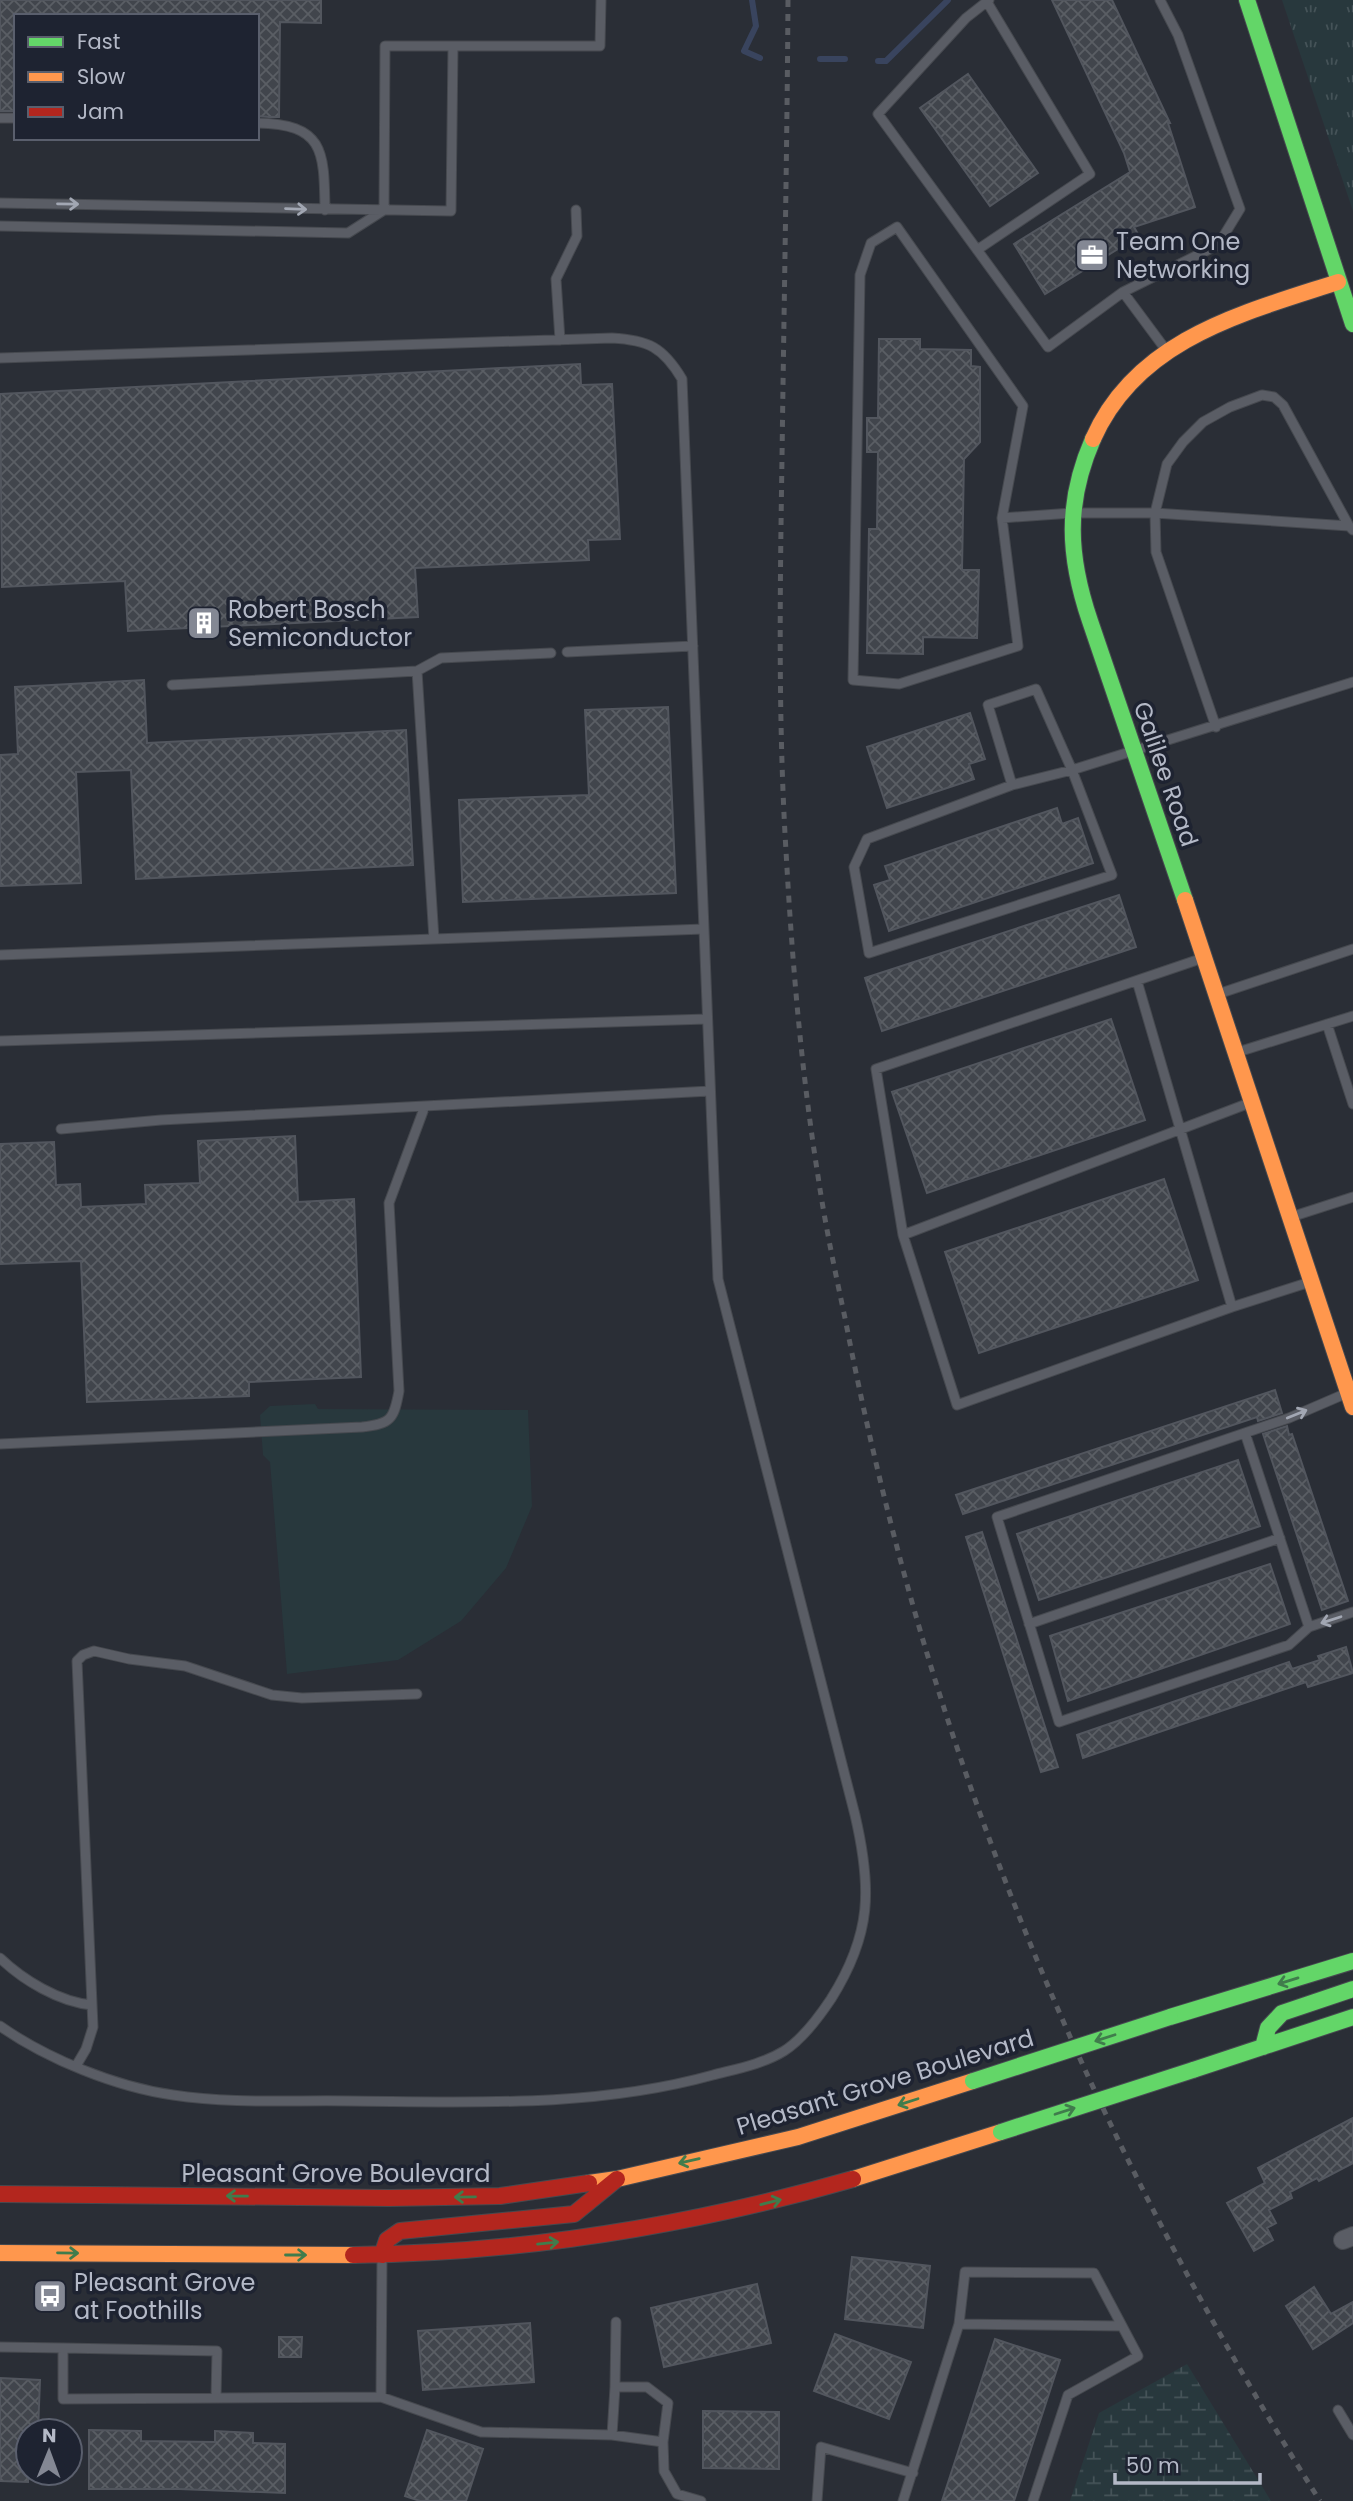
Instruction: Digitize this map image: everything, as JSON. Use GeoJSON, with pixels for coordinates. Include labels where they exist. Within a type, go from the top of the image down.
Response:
{"type":"FeatureCollection","features":[{"type":"Feature","properties":{"kind":"main road"},"geometry":{"type":"LineString","coordinates":[[1247,0],[1353,324]]}},
{"type":"Feature","properties":{"kind":"main road","name":"Galilee Road"},"geometry":{"type":"LineString","coordinates":[[1338,282],[1215,324],[1167,351],[1139,373],[1115,399],[1098,427],[1084,460],[1072,513],[1072,545],[1086,608],[1351,1396]]}},
{"type":"Feature","properties":{"kind":"main road","name":"Pleasant Grove Boulevard"},"geometry":{"type":"LineString","coordinates":[[0,2194],[389,2198],[500,2196],[617,2179],[797,2137],[1353,1961]]}},
{"type":"Feature","properties":{"kind":"main road"},"geometry":{"type":"LineString","coordinates":[[1263,2047],[1268,2028],[1282,2013],[1353,1989]]}},
{"type":"Feature","properties":{"kind":"main road"},"geometry":{"type":"LineString","coordinates":[[0,2253],[382,2255],[488,2249],[559,2241],[695,2219],[822,2189],[933,2156],[1353,2017]]}},
{"type":"Feature","properties":{"kind":"main road"},"geometry":{"type":"LineString","coordinates":[[382,2255],[382,2248],[388,2237],[400,2231],[575,2214],[617,2179]]}},
{"type":"Feature","properties":{"kind":"lane"},"geometry":{"type":"LineString","coordinates":[[384,210],[385,46],[600,46],[601,0]]}},
{"type":"Feature","properties":{"kind":"lane"},"geometry":{"type":"LineString","coordinates":[[977,250],[1090,174],[988,1],[966,18],[878,114],[977,250],[1048,347],[1123,292],[1218,245],[1240,209],[1178,35],[1160,0]]}},
{"type":"Feature","properties":{"kind":"lane"},"geometry":{"type":"LineString","coordinates":[[0,203],[451,211],[453,46]]}},
{"type":"Feature","properties":{"kind":"lane"},"geometry":{"type":"LineString","coordinates":[[259,122],[303,129],[316,143],[324,169],[325,210]]}},
{"type":"Feature","properties":{"kind":"lane"},"geometry":{"type":"LineString","coordinates":[[0,226],[348,233],[384,210]]}},
{"type":"Feature","properties":{"kind":"lane"},"geometry":{"type":"LineString","coordinates":[[560,340],[556,279],[577,236],[576,210]]}},
{"type":"Feature","properties":{"kind":"lane"},"geometry":{"type":"LineString","coordinates":[[897,227],[1023,406],[1002,518],[1018,646],[899,684],[853,680],[860,275],[871,243],[897,227]]}},
{"type":"Feature","properties":{"kind":"lane"},"geometry":{"type":"LineString","coordinates":[[1123,292],[1167,351]]}},
{"type":"Feature","properties":{"kind":"lane"},"geometry":{"type":"LineString","coordinates":[[0,358],[560,340],[639,340],[671,361],[682,379],[718,1279],[865,1861],[867,1880],[865,1915],[857,1949],[844,1978],[809,2028],[784,2050],[750,2065],[690,2082],[640,2092],[587,2099],[472,2102],[204,2098],[148,2091],[76,2066],[45,2053],[0,2025]]}},
{"type":"Feature","properties":{"kind":"lane"},"geometry":{"type":"LineString","coordinates":[[1216,727],[1156,552],[1155,513],[1167,464],[1183,442],[1203,422],[1230,407],[1262,395],[1274,397],[1283,405],[1351,528]]}},
{"type":"Feature","properties":{"kind":"lane"},"geometry":{"type":"LineString","coordinates":[[1002,518],[1072,513],[1155,513],[1351,528]]}},
{"type":"Feature","properties":{"kind":"lane"},"geometry":{"type":"LineString","coordinates":[[567,652],[693,646]]}},
{"type":"Feature","properties":{"kind":"lane"},"geometry":{"type":"LineString","coordinates":[[172,685],[417,671],[441,658],[551,653]]}},
{"type":"Feature","properties":{"kind":"lane"},"geometry":{"type":"LineString","coordinates":[[417,671],[434,939]]}},
{"type":"Feature","properties":{"kind":"lane"},"geometry":{"type":"LineString","coordinates":[[1012,785],[988,705],[1036,689],[1072,770],[1112,875],[869,953],[854,867],[867,839],[1012,785],[1072,770],[1216,727],[1353,682]]}},
{"type":"Feature","properties":{"kind":"lane"},"geometry":{"type":"LineString","coordinates":[[0,955],[704,929]]}},
{"type":"Feature","properties":{"kind":"lane"},"geometry":{"type":"LineString","coordinates":[[1217,995],[1353,950]]}},
{"type":"Feature","properties":{"kind":"lane"},"geometry":{"type":"LineString","coordinates":[[1205,958],[876,1069],[903,1235],[957,1405],[1231,1307],[1312,1281]]}},
{"type":"Feature","properties":{"kind":"lane"},"geometry":{"type":"LineString","coordinates":[[1137,981],[1231,1307]]}},
{"type":"Feature","properties":{"kind":"lane"},"geometry":{"type":"LineString","coordinates":[[1236,1053],[1353,1016]]}},
{"type":"Feature","properties":{"kind":"lane"},"geometry":{"type":"LineString","coordinates":[[0,1041],[707,1019]]}},
{"type":"Feature","properties":{"kind":"lane"},"geometry":{"type":"LineString","coordinates":[[1327,1024],[1353,1104]]}},
{"type":"Feature","properties":{"kind":"lane"},"geometry":{"type":"LineString","coordinates":[[61,1129],[161,1119],[710,1091]]}},
{"type":"Feature","properties":{"kind":"lane"},"geometry":{"type":"LineString","coordinates":[[903,1235],[1253,1102]]}},
{"type":"Feature","properties":{"kind":"lane"},"geometry":{"type":"LineString","coordinates":[[0,1444],[362,1427],[382,1425],[390,1419],[396,1408],[399,1391],[389,1203],[425,1106]]}},
{"type":"Feature","properties":{"kind":"lane"},"geometry":{"type":"LineString","coordinates":[[1291,1218],[1353,1198]]}},
{"type":"Feature","properties":{"kind":"lane"},"geometry":{"type":"LineString","coordinates":[[1351,1396],[997,1517],[1059,1722],[1289,1645],[1309,1627],[1353,1612]]}},
{"type":"Feature","properties":{"kind":"lane"},"geometry":{"type":"LineString","coordinates":[[1245,1433],[1309,1627]]}},
{"type":"Feature","properties":{"kind":"lane"},"geometry":{"type":"LineString","coordinates":[[1029,1624],[1280,1538]]}},
{"type":"Feature","properties":{"kind":"lane"},"geometry":{"type":"LineString","coordinates":[[76,2066],[86,2049],[93,2027],[77,1661],[83,1655],[94,1651],[129,1659],[185,1666],[272,1695],[302,1698],[417,1694]]}},
{"type":"Feature","properties":{"kind":"lane"},"geometry":{"type":"LineString","coordinates":[[0,1958],[30,1980],[57,1995],[80,2004],[92,2005]]}},
{"type":"Feature","properties":{"kind":"lane"},"geometry":{"type":"LineString","coordinates":[[381,2397],[382,2255]]}},
{"type":"Feature","properties":{"kind":"lane"},"geometry":{"type":"LineString","coordinates":[[903,2501],[959,2325],[965,2272],[1094,2273],[1138,2356],[1068,2395],[1033,2501]]}},
{"type":"Feature","properties":{"kind":"lane"},"geometry":{"type":"LineString","coordinates":[[612,2435],[616,2322]]}},
{"type":"Feature","properties":{"kind":"lane"},"geometry":{"type":"LineString","coordinates":[[959,2325],[1122,2326]]}},
{"type":"Feature","properties":{"kind":"lane"},"geometry":{"type":"LineString","coordinates":[[0,2347],[217,2351],[216,2398]]}},
{"type":"Feature","properties":{"kind":"lane"},"geometry":{"type":"LineString","coordinates":[[63,2348],[63,2399],[381,2397],[481,2432],[612,2435],[663,2442]]}},
{"type":"Feature","properties":{"kind":"lane"},"geometry":{"type":"LineString","coordinates":[[615,2387],[647,2387],[668,2403],[663,2442],[664,2471],[677,2494],[701,2501]]}},
{"type":"Feature","properties":{"kind":"lane"},"geometry":{"type":"LineString","coordinates":[[1338,2410],[1353,2435]]}},
{"type":"Feature","properties":{"kind":"lane"},"geometry":{"type":"LineString","coordinates":[[817,2501],[821,2447],[913,2473]]}},
{"type":"Feature","properties":{"kind":"green space"},"geometry":{"type":"Polygon","coordinates":[[[1282,0],[1353,0],[1353,211],[1282,0]]]}},
{"type":"Feature","properties":{"kind":"green space"},"geometry":{"type":"Polygon","coordinates":[[[315,1404],[318,1409],[528,1410],[532,1506],[506,1568],[461,1621],[398,1660],[287,1674],[270,1462],[263,1455],[260,1415],[270,1406],[315,1404]]]}},
{"type":"Feature","properties":{"kind":"green space"},"geometry":{"type":"Polygon","coordinates":[[[1187,2364],[1271,2501],[1070,2501],[1099,2413],[1187,2364]]]}},
{"type":"Feature","properties":{"kind":"building"},"geometry":{"type":"Polygon","coordinates":[[[0,0],[321,0],[321,23],[280,22],[279,117],[259,116],[259,14],[14,14],[14,111],[0,111],[0,0]]]}},
{"type":"Feature","properties":{"kind":"building"},"geometry":{"type":"Polygon","coordinates":[[[1052,0],[1112,0],[1170,123],[1195,207],[1134,227],[1139,236],[1045,294],[1014,244],[1130,172],[1124,153],[1052,0]]]}},
{"type":"Feature","properties":{"kind":"building"},"geometry":{"type":"Polygon","coordinates":[[[968,74],[1038,173],[990,206],[920,108],[968,74]]]}},
{"type":"Feature","properties":{"kind":"building"},"geometry":{"type":"Polygon","coordinates":[[[879,339],[920,339],[920,349],[971,350],[971,366],[980,367],[980,442],[964,459],[962,570],[979,570],[977,638],[923,637],[923,654],[867,653],[869,529],[877,529],[878,452],[867,452],[867,418],[878,418],[879,339]]]}},
{"type":"Feature","properties":{"kind":"building","name":"Robert Bosch Semiconductor"},"geometry":{"type":"Polygon","coordinates":[[[580,364],[581,385],[612,384],[620,539],[588,540],[589,560],[415,568],[418,617],[128,631],[125,581],[2,587],[0,394],[580,364]]]}},
{"type":"Feature","properties":{"kind":"building"},"geometry":{"type":"Polygon","coordinates":[[[144,680],[147,743],[406,730],[413,865],[136,879],[131,770],[76,772],[81,883],[0,886],[0,755],[18,754],[15,687],[144,680]]]}},
{"type":"Feature","properties":{"kind":"building"},"geometry":{"type":"Polygon","coordinates":[[[668,707],[676,893],[463,902],[459,800],[589,795],[585,710],[668,707]]]}},
{"type":"Feature","properties":{"kind":"building"},"geometry":{"type":"Polygon","coordinates":[[[970,713],[985,759],[969,764],[974,779],[887,808],[867,747],[970,713]]]}},
{"type":"Feature","properties":{"kind":"building"},"geometry":{"type":"Polygon","coordinates":[[[1057,808],[1062,824],[1078,818],[1093,863],[889,931],[874,885],[890,880],[885,866],[1057,808]]]}},
{"type":"Feature","properties":{"kind":"building"},"geometry":{"type":"Polygon","coordinates":[[[1119,895],[1136,947],[882,1031],[865,978],[1119,895]]]}},
{"type":"Feature","properties":{"kind":"building"},"geometry":{"type":"Polygon","coordinates":[[[1111,1019],[1145,1120],[927,1193],[892,1092],[1111,1019]]]}},
{"type":"Feature","properties":{"kind":"building"},"geometry":{"type":"Polygon","coordinates":[[[295,1136],[298,1202],[354,1199],[361,1377],[249,1382],[249,1396],[87,1402],[81,1261],[0,1264],[0,1144],[54,1142],[56,1185],[80,1184],[81,1207],[146,1204],[145,1185],[200,1183],[198,1141],[295,1136]]]}},
{"type":"Feature","properties":{"kind":"building"},"geometry":{"type":"Polygon","coordinates":[[[1164,1179],[1198,1280],[979,1353],[945,1252],[1164,1179]]]}},
{"type":"Feature","properties":{"kind":"building"},"geometry":{"type":"Polygon","coordinates":[[[1275,1390],[1282,1413],[1258,1421],[1257,1417],[963,1514],[956,1495],[1275,1390]]]}},
{"type":"Feature","properties":{"kind":"building"},"geometry":{"type":"Polygon","coordinates":[[[1287,1426],[1348,1601],[1322,1610],[1263,1434],[1287,1426]]]}},
{"type":"Feature","properties":{"kind":"building"},"geometry":{"type":"Polygon","coordinates":[[[1238,1460],[1260,1526],[1039,1600],[1017,1534],[1238,1460]]]}},
{"type":"Feature","properties":{"kind":"building"},"geometry":{"type":"Polygon","coordinates":[[[982,1532],[1058,1767],[1041,1772],[966,1537],[982,1532]]]}},
{"type":"Feature","properties":{"kind":"building"},"geometry":{"type":"Polygon","coordinates":[[[1270,1564],[1290,1624],[1068,1701],[1050,1636],[1270,1564]]]}},
{"type":"Feature","properties":{"kind":"building"},"geometry":{"type":"Polygon","coordinates":[[[1346,1647],[1353,1673],[1308,1687],[1306,1682],[1083,1758],[1077,1735],[1289,1662],[1292,1669],[1320,1660],[1318,1656],[1346,1647]]]}},
{"type":"Feature","properties":{"kind":"building"},"geometry":{"type":"Polygon","coordinates":[[[1353,2118],[1353,2163],[1319,2181],[1317,2178],[1290,2192],[1292,2198],[1269,2210],[1276,2223],[1267,2228],[1273,2240],[1254,2251],[1227,2203],[1265,2183],[1258,2168],[1353,2118]]]}},
{"type":"Feature","properties":{"kind":"building"},"geometry":{"type":"Polygon","coordinates":[[[852,2257],[930,2266],[923,2328],[845,2319],[852,2257]]]}},
{"type":"Feature","properties":{"kind":"building"},"geometry":{"type":"Polygon","coordinates":[[[757,2284],[771,2343],[664,2367],[651,2308],[757,2284]]]}},
{"type":"Feature","properties":{"kind":"building"},"geometry":{"type":"Polygon","coordinates":[[[1314,2287],[1331,2314],[1353,2302],[1353,2323],[1313,2349],[1286,2306],[1314,2287]]]}},
{"type":"Feature","properties":{"kind":"building"},"geometry":{"type":"Polygon","coordinates":[[[530,2323],[534,2382],[423,2390],[418,2331],[530,2323]]]}},
{"type":"Feature","properties":{"kind":"building"},"geometry":{"type":"Polygon","coordinates":[[[835,2334],[911,2362],[889,2419],[814,2391],[835,2334]]]}},
{"type":"Feature","properties":{"kind":"building"},"geometry":{"type":"Polygon","coordinates":[[[279,2337],[302,2337],[301,2357],[279,2357],[279,2337]]]}},
{"type":"Feature","properties":{"kind":"building"},"geometry":{"type":"Polygon","coordinates":[[[995,2339],[1060,2360],[1014,2501],[942,2501],[995,2339]]]}},
{"type":"Feature","properties":{"kind":"building"},"geometry":{"type":"Polygon","coordinates":[[[0,2378],[40,2380],[39,2417],[14,2417],[14,2482],[0,2481],[0,2378]]]}},
{"type":"Feature","properties":{"kind":"building"},"geometry":{"type":"Polygon","coordinates":[[[703,2411],[779,2412],[779,2469],[703,2468],[703,2411]]]}},
{"type":"Feature","properties":{"kind":"building"},"geometry":{"type":"Polygon","coordinates":[[[89,2430],[141,2431],[141,2441],[215,2442],[215,2431],[253,2433],[253,2443],[285,2444],[285,2493],[89,2489],[89,2430]]]}},
{"type":"Feature","properties":{"kind":"building"},"geometry":{"type":"Polygon","coordinates":[[[427,2430],[483,2449],[466,2501],[420,2501],[405,2496],[427,2430]]]}},
{"type":"Feature","properties":{"kind":"waterway"},"geometry":{"type":"LineString","coordinates":[[752,0],[756,26],[744,51],[760,58]]}},
{"type":"Feature","properties":{"kind":"waterway"},"geometry":{"type":"LineString","coordinates":[[878,61],[886,61],[948,0]]}},
{"type":"Feature","properties":{"kind":"waterway"},"geometry":{"type":"LineString","coordinates":[[820,59],[845,59]]}},
{"type":"Feature","properties":{"kind":"railway"},"geometry":{"type":"LineString","coordinates":[[788,0],[780,605],[783,802],[794,973],[812,1136],[854,1364],[886,1503],[923,1641],[973,1793],[1012,1899],[1055,2003],[1152,2207],[1205,2307],[1320,2501]]}},
{"type":"Feature","properties":{"kind":"traffic: fast"},"geometry":{"type":"LineString","coordinates":[[1247,0],[1353,324]]}},
{"type":"Feature","properties":{"kind":"traffic: fast"},"geometry":{"type":"LineString","coordinates":[[1093,439],[1084,463],[1074,508],[1077,574],[1090,621],[1185,900]]}},
{"type":"Feature","properties":{"kind":"traffic: fast"},"geometry":{"type":"LineString","coordinates":[[1170,2017],[1353,1961]]}},
{"type":"Feature","properties":{"kind":"traffic: fast"},"geometry":{"type":"LineString","coordinates":[[1263,2047],[1268,2028],[1282,2013],[1353,1989]]}},
{"type":"Feature","properties":{"kind":"traffic: fast"},"geometry":{"type":"LineString","coordinates":[[973,2081],[1170,2017]]}},
{"type":"Feature","properties":{"kind":"traffic: fast"},"geometry":{"type":"LineString","coordinates":[[1193,2070],[1353,2017]]}},
{"type":"Feature","properties":{"kind":"traffic: fast"},"geometry":{"type":"LineString","coordinates":[[1001,2132],[1193,2070]]}},
{"type":"Feature","properties":{"kind":"traffic: slow"},"geometry":{"type":"LineString","coordinates":[[1093,439],[1112,405],[1136,377],[1165,354],[1230,319],[1338,282]]}},
{"type":"Feature","properties":{"kind":"traffic: slow"},"geometry":{"type":"LineString","coordinates":[[1185,900],[1353,1407]]}},
{"type":"Feature","properties":{"kind":"traffic: slow"},"geometry":{"type":"LineString","coordinates":[[589,2183],[617,2179],[798,2137],[973,2081]]}},
{"type":"Feature","properties":{"kind":"traffic: slow"},"geometry":{"type":"LineString","coordinates":[[853,2179],[1001,2132]]}},
{"type":"Feature","properties":{"kind":"traffic: slow"},"geometry":{"type":"LineString","coordinates":[[0,2253],[353,2255]]}},
{"type":"Feature","properties":{"kind":"traffic: jam"},"geometry":{"type":"LineString","coordinates":[[382,2255],[387,2240],[400,2231],[574,2214],[617,2179]]}},
{"type":"Feature","properties":{"kind":"traffic: jam"},"geometry":{"type":"LineString","coordinates":[[353,2255],[480,2249],[605,2234],[730,2210],[853,2179]]}},
{"type":"Feature","properties":{"kind":"traffic: jam"},"geometry":{"type":"LineString","coordinates":[[0,2194],[389,2198],[500,2196],[589,2183]]}},
{"type":"Feature","properties":{"kind":"place","name":"Team One Networking"},"geometry":{"type":"Point","coordinates":[1092,255]}},
{"type":"Feature","properties":{"kind":"place","name":"Robert Bosch Semiconductor"},"geometry":{"type":"Point","coordinates":[204,623]}},
{"type":"Feature","properties":{"kind":"place","name":"Pleasant Grove at Foothills"},"geometry":{"type":"Point","coordinates":[50,2296]}}]}
